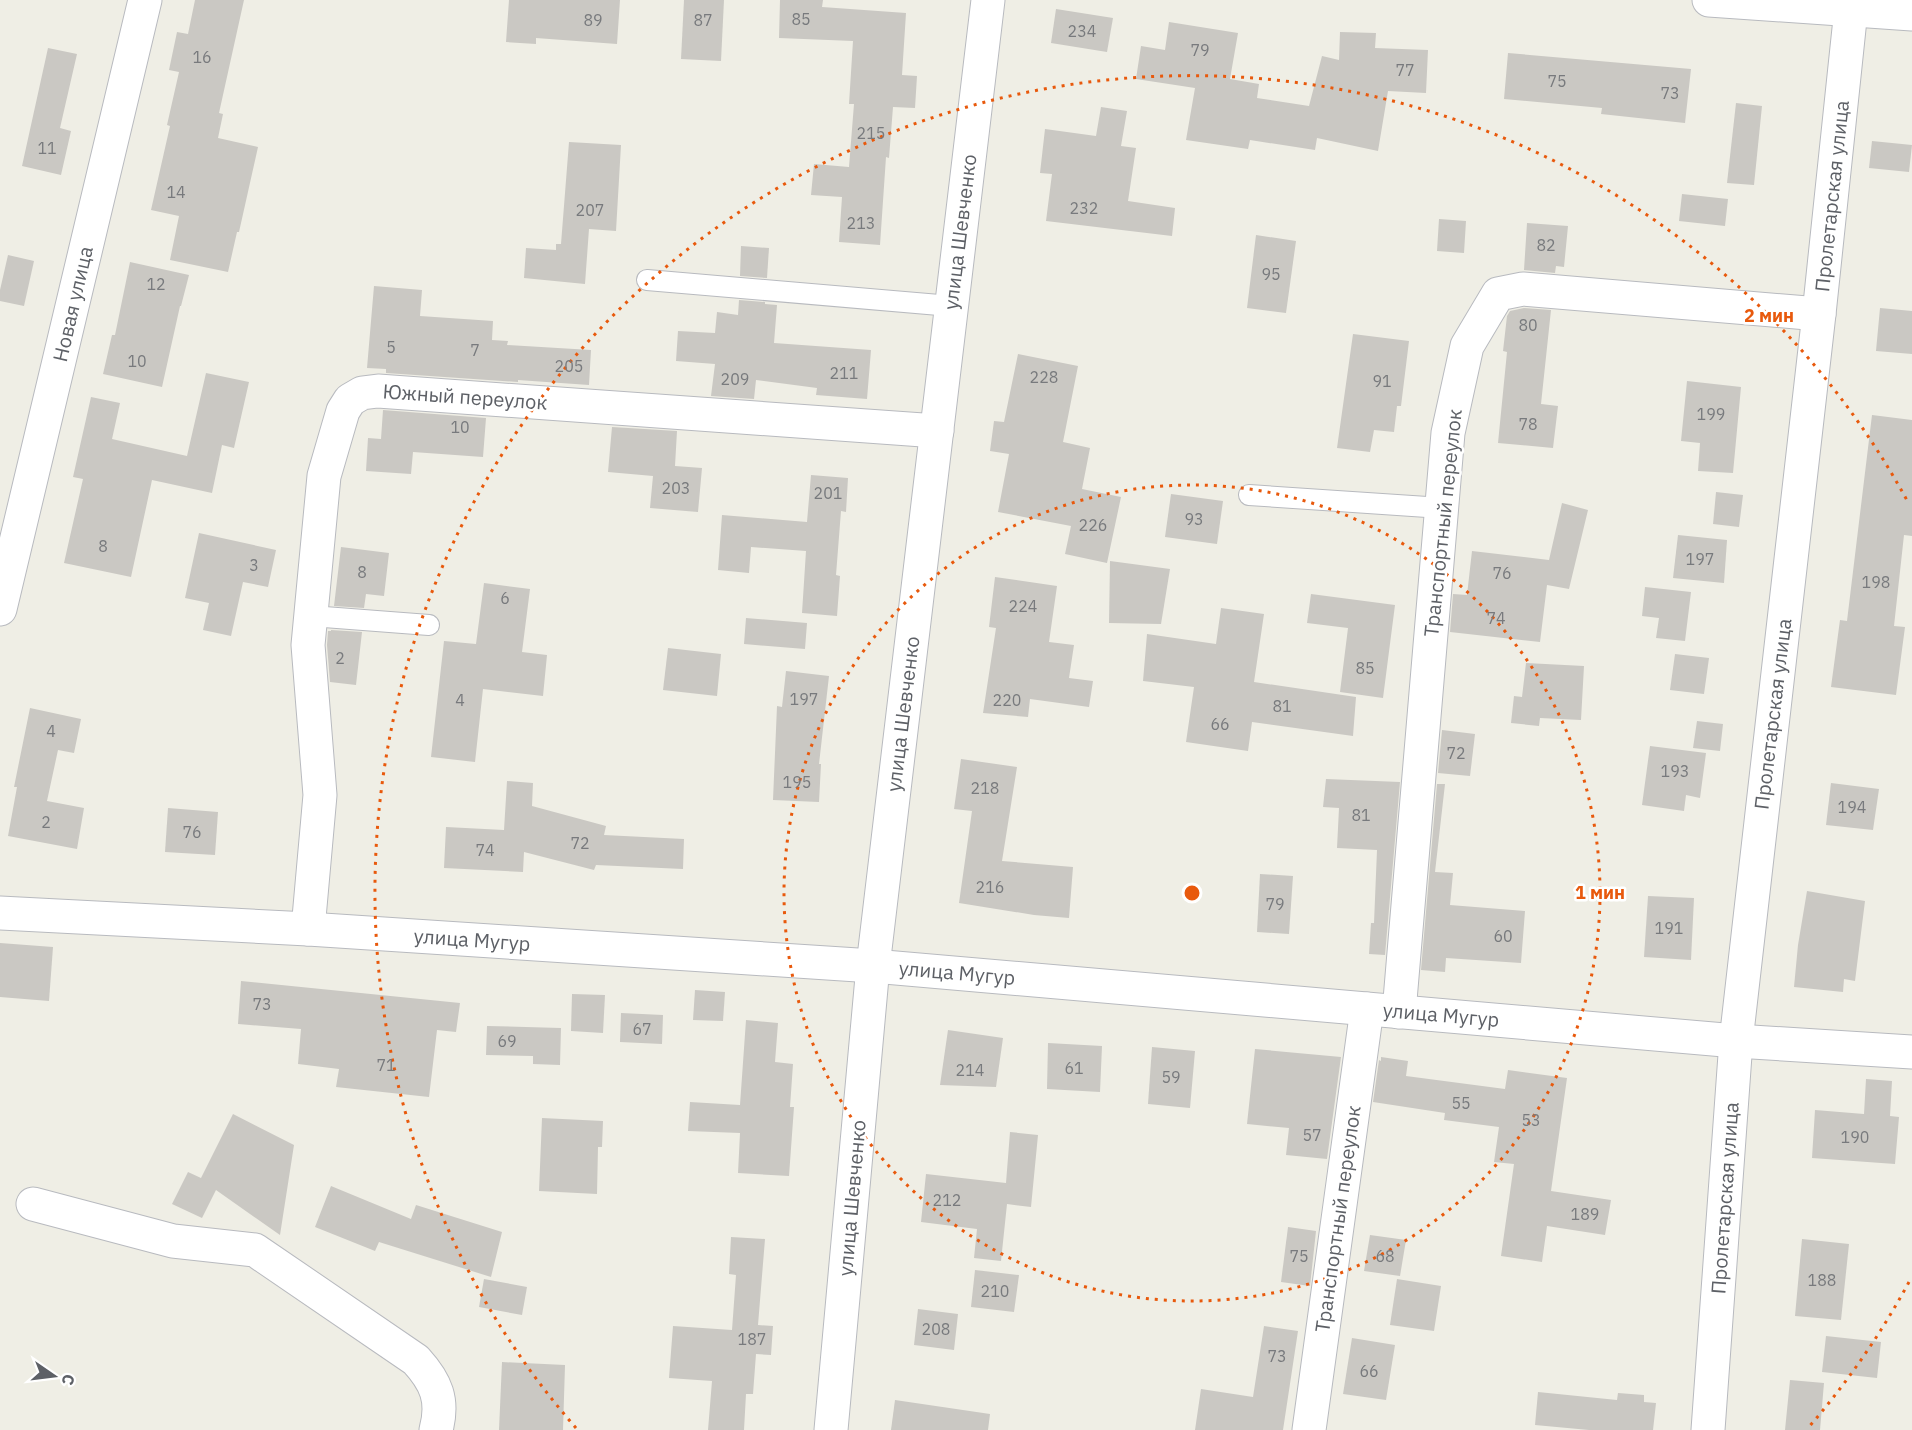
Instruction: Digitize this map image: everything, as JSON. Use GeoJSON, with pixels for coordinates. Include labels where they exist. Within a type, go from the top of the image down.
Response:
{"type":"FeatureCollection","features":[{"type":"Feature","properties":{"kind":"street","name":"Новая улица"},"geometry":{"type":"LineString","coordinates":[[0,609],[145,0]]}},
{"type":"Feature","properties":{"kind":"street","name":"улица Шевченко"},"geometry":{"type":"LineString","coordinates":[[831,1430],[873,966],[988,0]]}},
{"type":"Feature","properties":{"kind":"street"},"geometry":{"type":"LineString","coordinates":[[1709,0],[1852,5],[1912,14]]}},
{"type":"Feature","properties":{"kind":"street","name":"Пролетарская улица"},"geometry":{"type":"LineString","coordinates":[[1708,1430],[1736,1041],[1852,5]]}},
{"type":"Feature","properties":{"kind":"street","name":"Транспортный переулок"},"geometry":{"type":"LineString","coordinates":[[1399,1012],[1448,433],[1467,346],[1498,294],[1523,289],[1819,314]]}},
{"type":"Feature","properties":{"kind":"street","name":"Южный переулок"},"geometry":{"type":"LineString","coordinates":[[308,929],[320,795],[308,645],[310,616],[324,476],[343,411],[351,400],[362,393],[378,391],[937,431]]}},
{"type":"Feature","properties":{"kind":"street","name":"улица Мугур"},"geometry":{"type":"LineString","coordinates":[[0,913],[308,929],[873,966],[1736,1041],[1912,1052]]}},
{"type":"Feature","properties":{"kind":"street","name":"Транспортный переулок"},"geometry":{"type":"LineString","coordinates":[[1309,1430],[1367,1009]]}},
{"type":"Feature","properties":{"kind":"street"},"geometry":{"type":"LineString","coordinates":[[33,1204],[173,1241],[255,1250],[416,1360],[430,1376],[438,1396],[440,1416],[436,1430]]}},
{"type":"Feature","properties":{"kind":"lane"},"geometry":{"type":"LineString","coordinates":[[647,280],[951,306]]}},
{"type":"Feature","properties":{"kind":"lane"},"geometry":{"type":"LineString","coordinates":[[1249,495],[1442,508]]}},
{"type":"Feature","properties":{"kind":"lane"},"geometry":{"type":"LineString","coordinates":[[310,616],[429,626]]}},
{"type":"Feature","properties":{"kind":"building"},"geometry":{"type":"Polygon","coordinates":[[[195,0],[244,0],[219,113],[223,114],[218,138],[258,147],[228,272],[170,260],[179,216],[151,210],[170,126],[167,125],[179,72],[169,70],[177,32],[188,34],[195,0]]]}},
{"type":"Feature","properties":{"kind":"building"},"geometry":{"type":"Polygon","coordinates":[[[509,0],[620,0],[617,44],[536,38],[536,44],[506,42],[509,0]]]}},
{"type":"Feature","properties":{"kind":"building"},"geometry":{"type":"Polygon","coordinates":[[[684,0],[724,0],[721,61],[681,59],[684,0]]]}},
{"type":"Feature","properties":{"kind":"building"},"geometry":{"type":"Polygon","coordinates":[[[780,0],[823,0],[822,7],[906,13],[902,75],[917,76],[915,108],[893,107],[889,158],[886,157],[880,245],[839,242],[842,197],[811,195],[814,164],[849,167],[854,104],[849,104],[853,41],[779,38],[780,0]]]}},
{"type":"Feature","properties":{"kind":"building"},"geometry":{"type":"Polygon","coordinates":[[[1056,9],[1113,18],[1107,52],[1051,43],[1056,9]]]}},
{"type":"Feature","properties":{"kind":"building"},"geometry":{"type":"Polygon","coordinates":[[[1169,22],[1238,33],[1230,79],[1259,84],[1257,98],[1309,106],[1322,56],[1339,60],[1340,32],[1376,33],[1375,48],[1428,50],[1426,93],[1388,91],[1378,151],[1317,138],[1315,150],[1250,140],[1248,149],[1186,140],[1195,88],[1136,79],[1141,46],[1165,50],[1169,22]]]}},
{"type":"Feature","properties":{"kind":"building"},"geometry":{"type":"Polygon","coordinates":[[[48,48],[77,54],[60,128],[71,131],[61,175],[22,166],[48,48]]]}},
{"type":"Feature","properties":{"kind":"building"},"geometry":{"type":"Polygon","coordinates":[[[1508,53],[1691,69],[1685,123],[1601,114],[1602,108],[1504,99],[1508,53]]]}},
{"type":"Feature","properties":{"kind":"building"},"geometry":{"type":"Polygon","coordinates":[[[1736,103],[1762,106],[1754,185],[1727,183],[1736,103]]]}},
{"type":"Feature","properties":{"kind":"building"},"geometry":{"type":"Polygon","coordinates":[[[1101,107],[1127,111],[1121,146],[1136,148],[1128,201],[1175,208],[1172,236],[1046,221],[1052,174],[1040,173],[1045,129],[1096,136],[1101,107]]]}},
{"type":"Feature","properties":{"kind":"building"},"geometry":{"type":"Polygon","coordinates":[[[1872,141],[1912,145],[1909,172],[1869,168],[1872,141]]]}},
{"type":"Feature","properties":{"kind":"building"},"geometry":{"type":"Polygon","coordinates":[[[569,142],[621,145],[616,231],[589,229],[585,284],[524,278],[526,248],[556,250],[556,244],[561,244],[569,142]]]}},
{"type":"Feature","properties":{"kind":"building"},"geometry":{"type":"Polygon","coordinates":[[[1682,194],[1728,199],[1725,226],[1679,221],[1682,194]]]}},
{"type":"Feature","properties":{"kind":"building"},"geometry":{"type":"Polygon","coordinates":[[[1439,219],[1466,221],[1464,253],[1437,251],[1439,219]]]}},
{"type":"Feature","properties":{"kind":"building"},"geometry":{"type":"Polygon","coordinates":[[[1527,223],[1568,226],[1564,267],[1556,266],[1555,273],[1524,270],[1527,223]]]}},
{"type":"Feature","properties":{"kind":"building"},"geometry":{"type":"Polygon","coordinates":[[[1256,235],[1296,241],[1286,313],[1247,308],[1256,235]]]}},
{"type":"Feature","properties":{"kind":"building"},"geometry":{"type":"Polygon","coordinates":[[[741,246],[769,248],[767,278],[740,276],[741,246]]]}},
{"type":"Feature","properties":{"kind":"building"},"geometry":{"type":"Polygon","coordinates":[[[8,255],[34,261],[24,306],[0,301],[0,290],[8,255]]]}},
{"type":"Feature","properties":{"kind":"building"},"geometry":{"type":"Polygon","coordinates":[[[130,262],[189,275],[162,387],[103,374],[112,335],[115,335],[130,262]]]}},
{"type":"Feature","properties":{"kind":"building"},"geometry":{"type":"Polygon","coordinates":[[[374,286],[422,290],[420,316],[493,321],[492,340],[508,341],[507,345],[591,350],[589,385],[386,373],[386,369],[367,368],[374,286]]]}},
{"type":"Feature","properties":{"kind":"building"},"geometry":{"type":"Polygon","coordinates":[[[739,300],[777,305],[774,343],[871,350],[867,399],[816,395],[817,388],[756,380],[754,399],[711,396],[715,364],[676,361],[678,331],[715,333],[717,312],[738,315],[739,300]]]}},
{"type":"Feature","properties":{"kind":"building"},"geometry":{"type":"Polygon","coordinates":[[[1524,308],[1551,310],[1541,404],[1558,406],[1553,448],[1498,443],[1507,352],[1503,351],[1507,316],[1510,311],[1524,308]]]}},
{"type":"Feature","properties":{"kind":"building"},"geometry":{"type":"Polygon","coordinates":[[[1880,308],[1912,311],[1912,354],[1876,351],[1880,308]]]}},
{"type":"Feature","properties":{"kind":"building"},"geometry":{"type":"Polygon","coordinates":[[[1353,334],[1409,341],[1401,406],[1397,406],[1394,432],[1374,430],[1370,452],[1337,448],[1353,334]]]}},
{"type":"Feature","properties":{"kind":"building"},"geometry":{"type":"Polygon","coordinates":[[[1018,354],[1078,366],[1063,442],[1090,448],[1082,489],[1121,497],[1107,563],[1065,554],[1071,526],[998,512],[1009,454],[990,451],[994,421],[1004,422],[1018,354]]]}},
{"type":"Feature","properties":{"kind":"building"},"geometry":{"type":"Polygon","coordinates":[[[206,373],[249,382],[234,448],[222,445],[212,493],[152,480],[131,577],[64,563],[83,479],[73,477],[91,397],[120,403],[112,439],[187,456],[206,373]]]}},
{"type":"Feature","properties":{"kind":"building"},"geometry":{"type":"Polygon","coordinates":[[[1687,381],[1741,387],[1733,473],[1698,471],[1700,443],[1681,441],[1687,381]]]}},
{"type":"Feature","properties":{"kind":"building"},"geometry":{"type":"Polygon","coordinates":[[[383,410],[486,418],[483,457],[413,452],[411,474],[366,471],[368,438],[381,439],[383,410]]]}},
{"type":"Feature","properties":{"kind":"building"},"geometry":{"type":"Polygon","coordinates":[[[1872,415],[1912,420],[1912,536],[1904,535],[1894,626],[1905,627],[1896,695],[1831,687],[1840,620],[1847,621],[1872,415]]]}},
{"type":"Feature","properties":{"kind":"building"},"geometry":{"type":"Polygon","coordinates":[[[612,427],[677,431],[675,466],[702,468],[698,512],[650,508],[653,476],[608,472],[612,427]]]}},
{"type":"Feature","properties":{"kind":"building"},"geometry":{"type":"Polygon","coordinates":[[[811,475],[848,478],[846,512],[841,511],[836,575],[840,576],[837,616],[802,613],[806,551],[751,547],[749,573],[718,570],[722,515],[807,522],[811,475]]]}},
{"type":"Feature","properties":{"kind":"building"},"geometry":{"type":"Polygon","coordinates":[[[1716,492],[1743,495],[1739,527],[1713,524],[1716,492]]]}},
{"type":"Feature","properties":{"kind":"building"},"geometry":{"type":"Polygon","coordinates":[[[1171,494],[1223,501],[1217,544],[1165,537],[1171,494]]]}},
{"type":"Feature","properties":{"kind":"building"},"geometry":{"type":"Polygon","coordinates":[[[1562,503],[1588,510],[1569,589],[1547,585],[1540,642],[1450,632],[1453,594],[1467,595],[1472,551],[1549,560],[1562,503]]]}},
{"type":"Feature","properties":{"kind":"building"},"geometry":{"type":"Polygon","coordinates":[[[199,533],[276,550],[268,587],[243,582],[231,636],[203,630],[209,603],[185,598],[199,533]]]}},
{"type":"Feature","properties":{"kind":"building"},"geometry":{"type":"Polygon","coordinates":[[[1678,535],[1727,540],[1724,583],[1673,578],[1678,535]]]}},
{"type":"Feature","properties":{"kind":"building"},"geometry":{"type":"Polygon","coordinates":[[[341,547],[389,553],[384,596],[366,594],[364,608],[334,606],[341,547]]]}},
{"type":"Feature","properties":{"kind":"building"},"geometry":{"type":"Polygon","coordinates":[[[1110,561],[1170,569],[1161,624],[1109,623],[1110,561]]]}},
{"type":"Feature","properties":{"kind":"building"},"geometry":{"type":"Polygon","coordinates":[[[995,577],[1057,586],[1049,642],[1074,645],[1069,678],[1093,681],[1089,707],[1030,699],[1028,717],[983,713],[996,628],[989,627],[995,577]]]}},
{"type":"Feature","properties":{"kind":"building"},"geometry":{"type":"Polygon","coordinates":[[[484,583],[530,589],[522,652],[547,655],[543,696],[483,689],[475,762],[431,757],[444,641],[476,644],[484,583]]]}},
{"type":"Feature","properties":{"kind":"building"},"geometry":{"type":"Polygon","coordinates":[[[1645,587],[1691,592],[1685,641],[1656,638],[1659,618],[1642,616],[1645,587]]]}},
{"type":"Feature","properties":{"kind":"building"},"geometry":{"type":"Polygon","coordinates":[[[1311,594],[1395,605],[1383,698],[1340,692],[1348,628],[1307,623],[1311,594]]]}},
{"type":"Feature","properties":{"kind":"building"},"geometry":{"type":"Polygon","coordinates":[[[1221,608],[1264,614],[1254,682],[1356,697],[1353,736],[1252,722],[1248,751],[1186,742],[1194,687],[1143,681],[1147,634],[1216,644],[1221,608]]]}},
{"type":"Feature","properties":{"kind":"building"},"geometry":{"type":"Polygon","coordinates":[[[746,618],[807,623],[805,649],[744,644],[746,618]]]}},
{"type":"Feature","properties":{"kind":"building"},"geometry":{"type":"Polygon","coordinates":[[[328,631],[362,632],[356,685],[330,682],[327,645],[328,631]]]}},
{"type":"Feature","properties":{"kind":"building"},"geometry":{"type":"Polygon","coordinates":[[[668,648],[721,654],[717,696],[663,690],[668,648]]]}},
{"type":"Feature","properties":{"kind":"building"},"geometry":{"type":"Polygon","coordinates":[[[1675,654],[1709,658],[1704,694],[1670,690],[1675,654]]]}},
{"type":"Feature","properties":{"kind":"building"},"geometry":{"type":"Polygon","coordinates":[[[1526,663],[1584,666],[1581,720],[1540,718],[1539,726],[1511,723],[1514,696],[1522,697],[1526,663]]]}},
{"type":"Feature","properties":{"kind":"building"},"geometry":{"type":"Polygon","coordinates":[[[786,671],[829,676],[819,764],[821,764],[819,802],[773,800],[777,706],[782,707],[786,671]]]}},
{"type":"Feature","properties":{"kind":"building"},"geometry":{"type":"Polygon","coordinates":[[[30,708],[81,719],[74,753],[58,750],[47,801],[84,808],[77,849],[8,836],[17,787],[14,787],[30,708]]]}},
{"type":"Feature","properties":{"kind":"building"},"geometry":{"type":"Polygon","coordinates":[[[1697,721],[1723,724],[1720,751],[1693,748],[1697,721]]]}},
{"type":"Feature","properties":{"kind":"building"},"geometry":{"type":"Polygon","coordinates":[[[1442,730],[1475,734],[1470,776],[1438,773],[1442,730]]]}},
{"type":"Feature","properties":{"kind":"building"},"geometry":{"type":"Polygon","coordinates":[[[1650,746],[1706,753],[1700,798],[1686,795],[1684,811],[1642,805],[1650,746]]]}},
{"type":"Feature","properties":{"kind":"building"},"geometry":{"type":"Polygon","coordinates":[[[961,759],[1017,767],[1002,861],[1073,867],[1069,918],[959,903],[972,811],[954,809],[961,759]]]}},
{"type":"Feature","properties":{"kind":"building"},"geometry":{"type":"Polygon","coordinates":[[[1326,779],[1400,782],[1385,955],[1369,954],[1371,923],[1374,923],[1377,850],[1337,848],[1339,808],[1323,807],[1326,779]]]}},
{"type":"Feature","properties":{"kind":"building"},"geometry":{"type":"Polygon","coordinates":[[[507,781],[533,783],[532,806],[606,826],[604,835],[684,839],[683,869],[596,865],[594,870],[524,852],[523,872],[444,868],[446,827],[504,830],[507,781]]]}},
{"type":"Feature","properties":{"kind":"building"},"geometry":{"type":"Polygon","coordinates":[[[1831,783],[1879,789],[1873,830],[1826,825],[1831,783]]]}},
{"type":"Feature","properties":{"kind":"building"},"geometry":{"type":"Polygon","coordinates":[[[1437,784],[1445,784],[1435,872],[1453,873],[1450,905],[1525,911],[1521,963],[1446,958],[1445,972],[1421,970],[1437,784]]]}},
{"type":"Feature","properties":{"kind":"building"},"geometry":{"type":"Polygon","coordinates":[[[168,808],[218,812],[215,855],[165,852],[168,808]]]}},
{"type":"Feature","properties":{"kind":"building"},"geometry":{"type":"Polygon","coordinates":[[[1260,874],[1293,876],[1289,934],[1257,932],[1260,874]]]}},
{"type":"Feature","properties":{"kind":"building"},"geometry":{"type":"Polygon","coordinates":[[[1807,891],[1865,901],[1855,981],[1844,979],[1843,992],[1794,987],[1807,891]]]}},
{"type":"Feature","properties":{"kind":"building"},"geometry":{"type":"Polygon","coordinates":[[[1648,896],[1694,898],[1691,960],[1644,957],[1648,896]]]}},
{"type":"Feature","properties":{"kind":"building"},"geometry":{"type":"Polygon","coordinates":[[[0,943],[53,947],[49,1001],[0,997],[0,943]]]}},
{"type":"Feature","properties":{"kind":"building"},"geometry":{"type":"Polygon","coordinates":[[[241,981],[460,1003],[456,1032],[437,1030],[429,1097],[336,1087],[339,1069],[298,1064],[301,1029],[238,1024],[241,981]]]}},
{"type":"Feature","properties":{"kind":"building"},"geometry":{"type":"Polygon","coordinates":[[[695,990],[725,992],[723,1021],[693,1020],[695,990]]]}},
{"type":"Feature","properties":{"kind":"building"},"geometry":{"type":"Polygon","coordinates":[[[572,994],[605,995],[603,1033],[571,1031],[572,994]]]}},
{"type":"Feature","properties":{"kind":"building"},"geometry":{"type":"Polygon","coordinates":[[[621,1013],[663,1015],[662,1044],[620,1042],[621,1013]]]}},
{"type":"Feature","properties":{"kind":"building"},"geometry":{"type":"Polygon","coordinates":[[[746,1020],[778,1023],[775,1062],[793,1064],[790,1107],[794,1107],[789,1176],[738,1173],[740,1133],[688,1131],[690,1102],[740,1105],[746,1020]]]}},
{"type":"Feature","properties":{"kind":"building"},"geometry":{"type":"Polygon","coordinates":[[[487,1026],[561,1028],[560,1065],[533,1064],[533,1056],[486,1055],[487,1026]]]}},
{"type":"Feature","properties":{"kind":"building"},"geometry":{"type":"Polygon","coordinates":[[[948,1030],[1003,1038],[996,1087],[940,1085],[948,1030]]]}},
{"type":"Feature","properties":{"kind":"building"},"geometry":{"type":"Polygon","coordinates":[[[1048,1043],[1102,1046],[1100,1092],[1047,1089],[1048,1043]]]}},
{"type":"Feature","properties":{"kind":"building"},"geometry":{"type":"Polygon","coordinates":[[[1152,1047],[1195,1051],[1190,1108],[1148,1104],[1152,1047]]]}},
{"type":"Feature","properties":{"kind":"building"},"geometry":{"type":"Polygon","coordinates":[[[1255,1049],[1341,1057],[1327,1159],[1286,1155],[1289,1128],[1247,1124],[1255,1049]]]}},
{"type":"Feature","properties":{"kind":"building"},"geometry":{"type":"Polygon","coordinates":[[[1381,1057],[1408,1061],[1406,1076],[1505,1089],[1508,1070],[1567,1078],[1551,1191],[1611,1200],[1605,1235],[1547,1226],[1542,1262],[1501,1256],[1514,1164],[1494,1162],[1499,1127],[1444,1120],[1445,1113],[1373,1102],[1381,1057]]]}},
{"type":"Feature","properties":{"kind":"building"},"geometry":{"type":"Polygon","coordinates":[[[1866,1079],[1892,1081],[1890,1116],[1899,1117],[1895,1164],[1812,1158],[1815,1110],[1864,1114],[1866,1079]]]}},
{"type":"Feature","properties":{"kind":"building"},"geometry":{"type":"Polygon","coordinates":[[[233,1114],[294,1145],[280,1235],[216,1190],[202,1218],[172,1204],[188,1172],[201,1178],[233,1114]]]}},
{"type":"Feature","properties":{"kind":"building"},"geometry":{"type":"Polygon","coordinates":[[[542,1118],[603,1121],[602,1147],[598,1147],[597,1194],[539,1191],[542,1118]]]}},
{"type":"Feature","properties":{"kind":"building"},"geometry":{"type":"Polygon","coordinates":[[[1010,1132],[1038,1135],[1031,1207],[1007,1204],[1001,1261],[974,1258],[977,1229],[921,1222],[926,1174],[1006,1183],[1010,1132]]]}},
{"type":"Feature","properties":{"kind":"building"},"geometry":{"type":"Polygon","coordinates":[[[331,1186],[411,1219],[416,1205],[502,1232],[491,1277],[379,1242],[375,1251],[315,1227],[331,1186]]]}},
{"type":"Feature","properties":{"kind":"building"},"geometry":{"type":"Polygon","coordinates":[[[1288,1227],[1316,1231],[1310,1286],[1281,1282],[1288,1227]]]}},
{"type":"Feature","properties":{"kind":"building"},"geometry":{"type":"Polygon","coordinates":[[[1370,1235],[1406,1240],[1400,1276],[1364,1271],[1370,1235]]]}},
{"type":"Feature","properties":{"kind":"building"},"geometry":{"type":"Polygon","coordinates":[[[731,1237],[765,1239],[758,1325],[773,1326],[771,1355],[756,1354],[753,1394],[746,1394],[744,1430],[708,1430],[712,1381],[669,1378],[673,1326],[732,1330],[736,1275],[729,1274],[731,1237]]]}},
{"type":"Feature","properties":{"kind":"building"},"geometry":{"type":"Polygon","coordinates":[[[1802,1239],[1849,1244],[1841,1320],[1795,1316],[1802,1239]]]}},
{"type":"Feature","properties":{"kind":"building"},"geometry":{"type":"Polygon","coordinates":[[[975,1270],[1019,1275],[1014,1312],[971,1307],[975,1270]]]}},
{"type":"Feature","properties":{"kind":"building"},"geometry":{"type":"Polygon","coordinates":[[[484,1279],[527,1287],[522,1315],[479,1307],[484,1279]]]}},
{"type":"Feature","properties":{"kind":"building"},"geometry":{"type":"Polygon","coordinates":[[[1397,1279],[1441,1286],[1434,1331],[1390,1325],[1397,1279]]]}},
{"type":"Feature","properties":{"kind":"building"},"geometry":{"type":"Polygon","coordinates":[[[918,1309],[958,1314],[954,1350],[914,1345],[918,1309]]]}},
{"type":"Feature","properties":{"kind":"building"},"geometry":{"type":"Polygon","coordinates":[[[1264,1326],[1298,1331],[1283,1430],[1195,1430],[1201,1389],[1253,1397],[1264,1326]]]}},
{"type":"Feature","properties":{"kind":"building"},"geometry":{"type":"Polygon","coordinates":[[[1826,1336],[1881,1342],[1877,1378],[1822,1372],[1826,1336]]]}},
{"type":"Feature","properties":{"kind":"building"},"geometry":{"type":"Polygon","coordinates":[[[1352,1338],[1395,1345],[1386,1400],[1343,1394],[1352,1338]]]}},
{"type":"Feature","properties":{"kind":"building"},"geometry":{"type":"Polygon","coordinates":[[[502,1362],[565,1365],[563,1430],[499,1430],[502,1362]]]}},
{"type":"Feature","properties":{"kind":"building"},"geometry":{"type":"Polygon","coordinates":[[[1790,1380],[1824,1383],[1820,1430],[1785,1430],[1790,1380]]]}},
{"type":"Feature","properties":{"kind":"building"},"geometry":{"type":"Polygon","coordinates":[[[1538,1392],[1617,1400],[1618,1393],[1644,1395],[1644,1402],[1656,1403],[1653,1430],[1589,1430],[1535,1425],[1538,1392]]]}},
{"type":"Feature","properties":{"kind":"building"},"geometry":{"type":"Polygon","coordinates":[[[895,1400],[990,1414],[988,1430],[891,1430],[895,1400]]]}}]}
